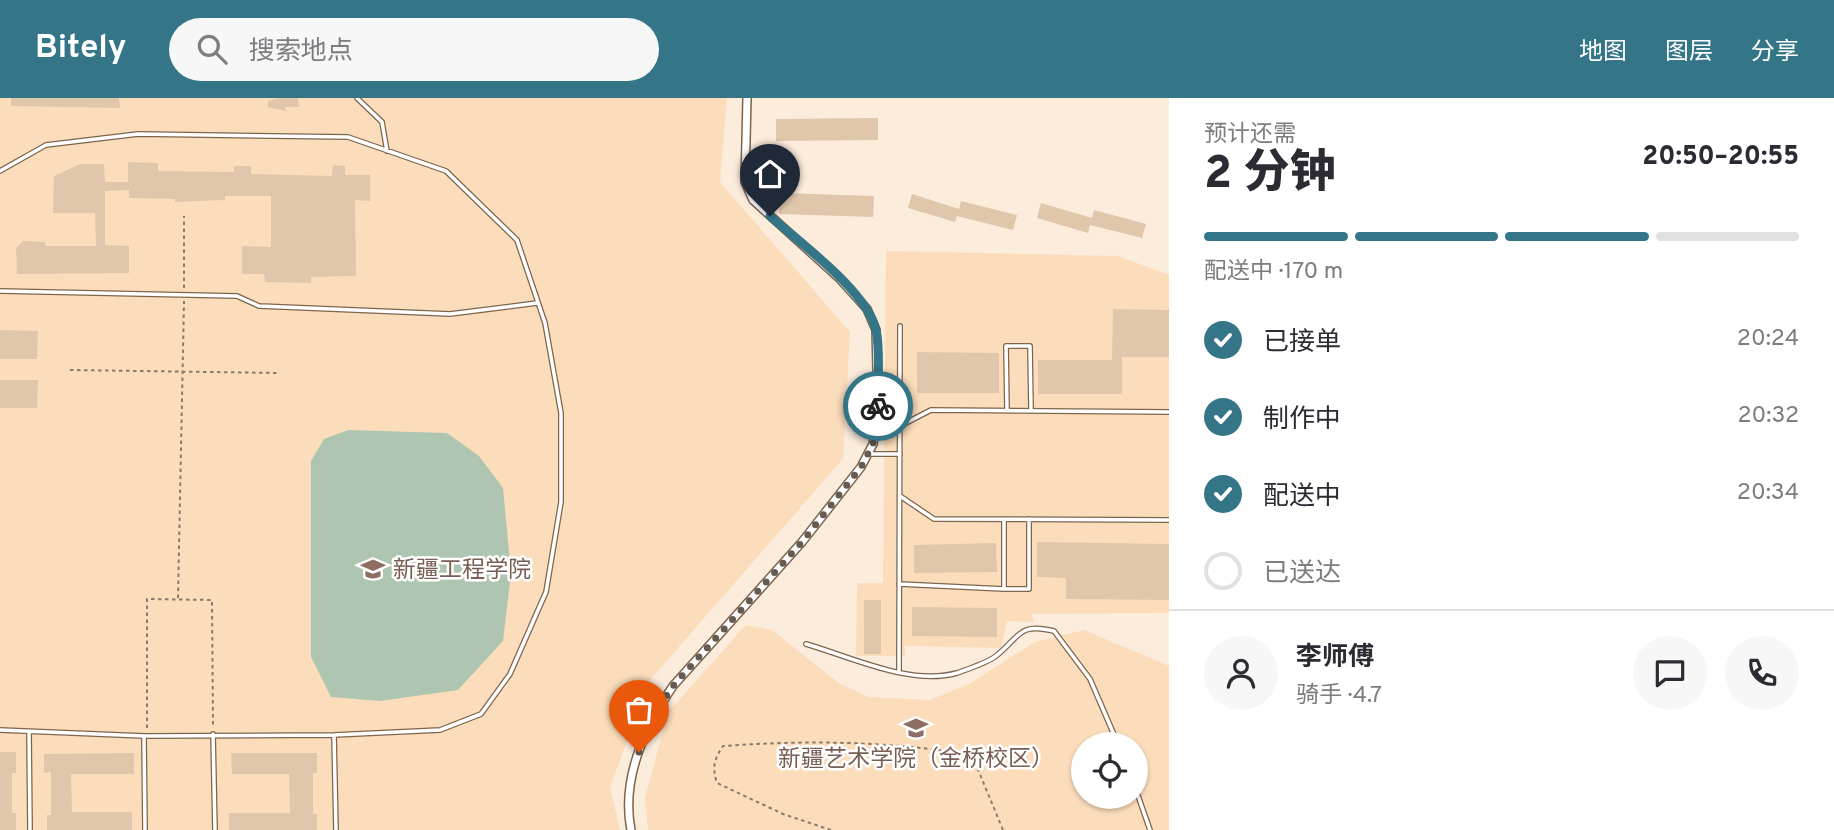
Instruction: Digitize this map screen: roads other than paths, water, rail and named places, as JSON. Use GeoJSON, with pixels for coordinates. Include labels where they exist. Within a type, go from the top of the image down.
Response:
{"type":"FeatureCollection","features":[{"type":"Feature","properties":{"kind":"street"},"geometry":{"type":"LineString","coordinates":[[631,830],[629,799],[634,771],[645,733],[657,710],[673,686],[802,542],[873,444],[878,412],[876,330],[867,309],[838,278],[753,201],[745,182],[747,98]]}},
{"type":"Feature","properties":{"kind":"lane"},"geometry":{"type":"LineString","coordinates":[[357,98],[382,122],[387,151]]}},
{"type":"Feature","properties":{"kind":"lane"},"geometry":{"type":"LineString","coordinates":[[0,171],[46,145],[138,134],[348,137],[446,171],[516,240],[538,303],[561,413],[561,502],[546,592],[510,674],[481,714],[440,730],[334,735],[146,736],[0,730]]}},
{"type":"Feature","properties":{"kind":"lane"},"geometry":{"type":"LineString","coordinates":[[0,291],[237,296],[259,306],[450,314],[538,303]]}},
{"type":"Feature","properties":{"kind":"lane"},"geometry":{"type":"LineString","coordinates":[[899,671],[900,326]]}},
{"type":"Feature","properties":{"kind":"lane"},"geometry":{"type":"LineString","coordinates":[[1007,410],[1006,346],[1030,346],[1031,411]]}},
{"type":"Feature","properties":{"kind":"lane"},"geometry":{"type":"LineString","coordinates":[[900,426],[931,410],[1169,412]]}},
{"type":"Feature","properties":{"kind":"lane"},"geometry":{"type":"LineString","coordinates":[[868,453],[900,454]]}},
{"type":"Feature","properties":{"kind":"lane"},"geometry":{"type":"LineString","coordinates":[[900,496],[934,519],[1169,520]]}},
{"type":"Feature","properties":{"kind":"lane"},"geometry":{"type":"LineString","coordinates":[[1004,519],[1004,589]]}},
{"type":"Feature","properties":{"kind":"lane"},"geometry":{"type":"LineString","coordinates":[[899,584],[1029,589],[1029,520]]}},
{"type":"Feature","properties":{"kind":"lane"},"geometry":{"type":"LineString","coordinates":[[806,644],[899,671],[928,676],[955,673],[995,657],[1018,632],[1039,627],[1054,631],[1090,679],[1113,732]]}},
{"type":"Feature","properties":{"kind":"lane"},"geometry":{"type":"LineString","coordinates":[[29,732],[30,830]]}},
{"type":"Feature","properties":{"kind":"lane"},"geometry":{"type":"LineString","coordinates":[[213,734],[215,830]]}},
{"type":"Feature","properties":{"kind":"lane"},"geometry":{"type":"LineString","coordinates":[[334,735],[336,830]]}},
{"type":"Feature","properties":{"kind":"lane"},"geometry":{"type":"LineString","coordinates":[[145,830],[146,736]]}},
{"type":"Feature","properties":{"kind":"lane"},"geometry":{"type":"LineString","coordinates":[[1143,809],[1150,830]]}},
{"type":"Feature","properties":{"kind":"place","name":"新疆工程学院"},"geometry":{"type":"Point","coordinates":[373,569]}},
{"type":"Feature","properties":{"kind":"place","name":"新疆艺术学院（金桥校区）"},"geometry":{"type":"Point","coordinates":[916,728]}}]}
